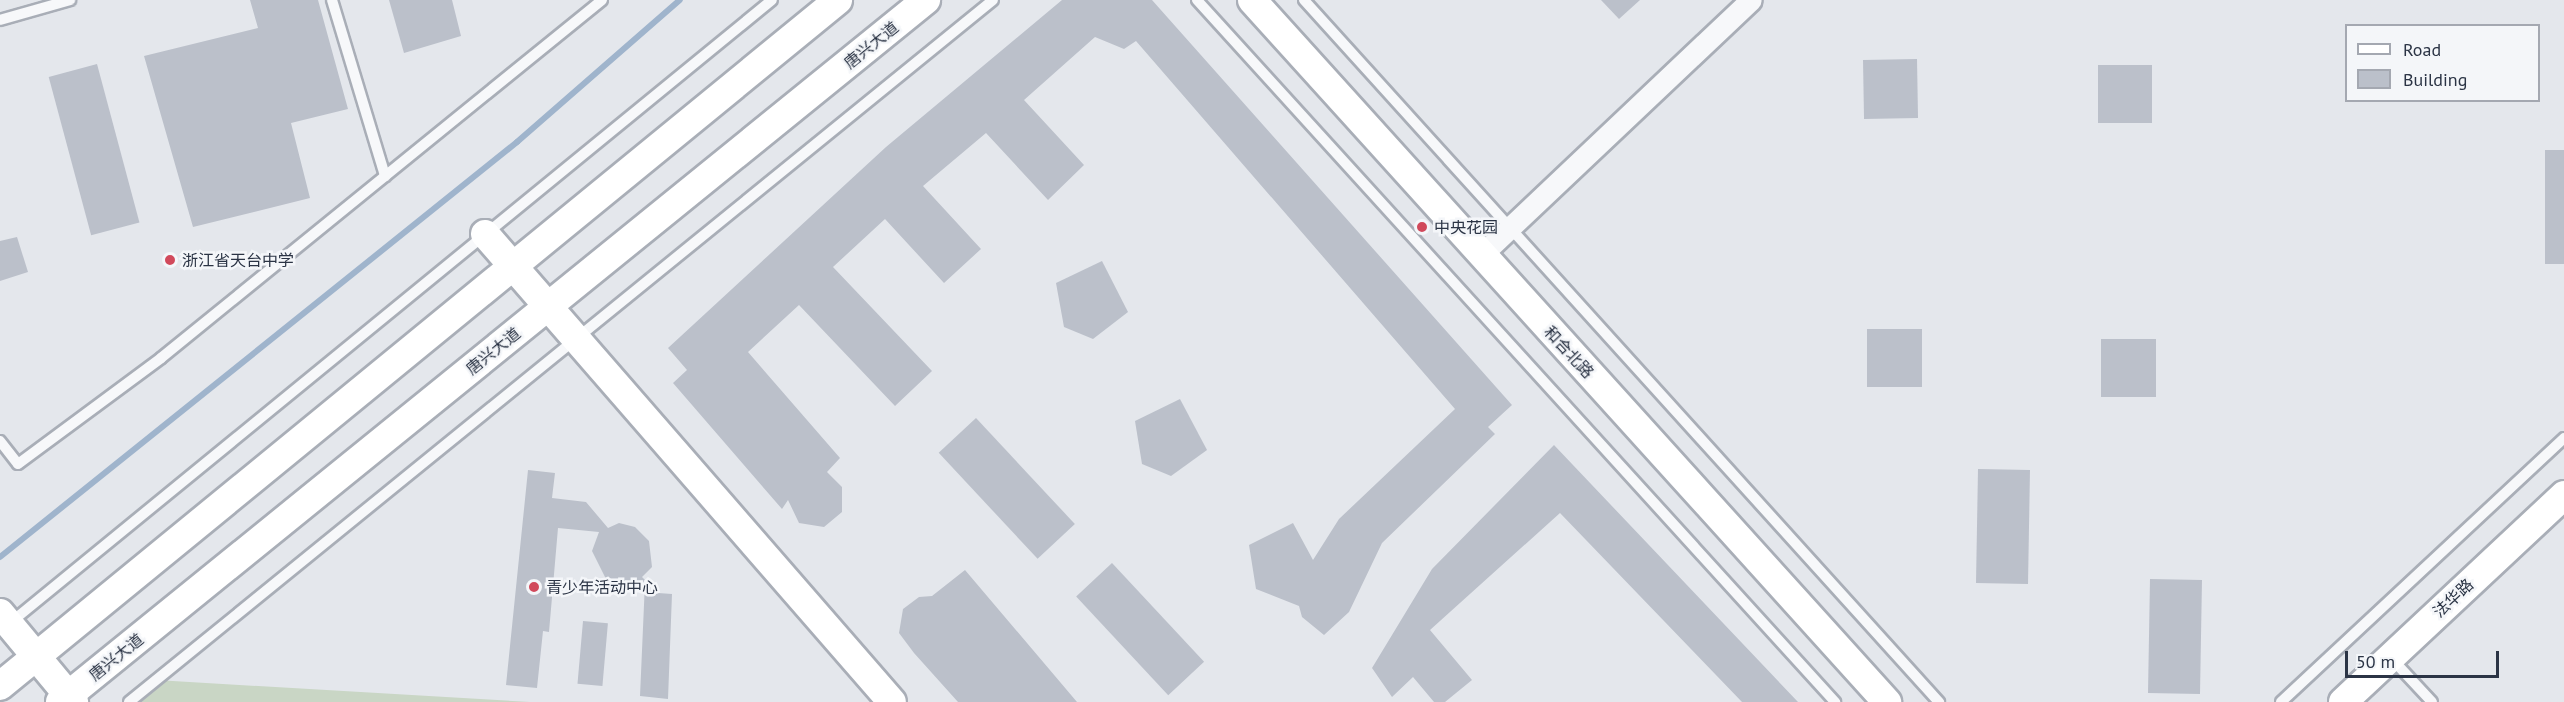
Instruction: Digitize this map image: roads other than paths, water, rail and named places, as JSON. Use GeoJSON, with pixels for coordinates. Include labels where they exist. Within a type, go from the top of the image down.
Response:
{"type":"FeatureCollection","features":[{"type":"Feature","properties":{"kind":"main road"},"geometry":{"type":"LineString","coordinates":[[0,686],[510,264],[838,0]]}},
{"type":"Feature","properties":{"kind":"main road","name":"唐兴大道"},"geometry":{"type":"LineString","coordinates":[[67,700],[926,0]]}},
{"type":"Feature","properties":{"kind":"main road","name":"和合北路"},"geometry":{"type":"LineString","coordinates":[[1252,0],[1887,702]]}},
{"type":"Feature","properties":{"kind":"main road"},"geometry":{"type":"LineString","coordinates":[[485,234],[892,702]]}},
{"type":"Feature","properties":{"kind":"main road","name":"法华路"},"geometry":{"type":"LineString","coordinates":[[2343,702],[2564,495]]}},
{"type":"Feature","properties":{"kind":"main road"},"geometry":{"type":"LineString","coordinates":[[3,623],[37,657],[67,700]]}},
{"type":"Feature","properties":{"kind":"street"},"geometry":{"type":"LineString","coordinates":[[1481,255],[1751,0]]}},
{"type":"Feature","properties":{"kind":"lane"},"geometry":{"type":"LineString","coordinates":[[0,20],[70,0]]}},
{"type":"Feature","properties":{"kind":"lane"},"geometry":{"type":"LineString","coordinates":[[332,0],[385,176]]}},
{"type":"Feature","properties":{"kind":"lane"},"geometry":{"type":"LineString","coordinates":[[0,441],[18,464],[160,358],[602,0]]}},
{"type":"Feature","properties":{"kind":"lane"},"geometry":{"type":"LineString","coordinates":[[3,623],[772,0]]}},
{"type":"Feature","properties":{"kind":"lane"},"geometry":{"type":"LineString","coordinates":[[129,702],[993,0]]}},
{"type":"Feature","properties":{"kind":"lane"},"geometry":{"type":"LineString","coordinates":[[1197,0],[1835,702]]}},
{"type":"Feature","properties":{"kind":"lane"},"geometry":{"type":"LineString","coordinates":[[1304,0],[1939,702]]}},
{"type":"Feature","properties":{"kind":"lane"},"geometry":{"type":"LineString","coordinates":[[2281,702],[2564,438]]}},
{"type":"Feature","properties":{"kind":"lane"},"geometry":{"type":"LineString","coordinates":[[2390,658],[2432,702]]}},
{"type":"Feature","properties":{"kind":"waterway"},"geometry":{"type":"LineString","coordinates":[[0,557],[517,142],[680,0]]}},
{"type":"Feature","properties":{"kind":"place","name":"中央花园"},"geometry":{"type":"Point","coordinates":[1422,227]}},
{"type":"Feature","properties":{"kind":"place","name":"浙江省天台中学"},"geometry":{"type":"Point","coordinates":[170,260]}},
{"type":"Feature","properties":{"kind":"place","name":"青少年活动中心"},"geometry":{"type":"Point","coordinates":[534,587]}}]}
